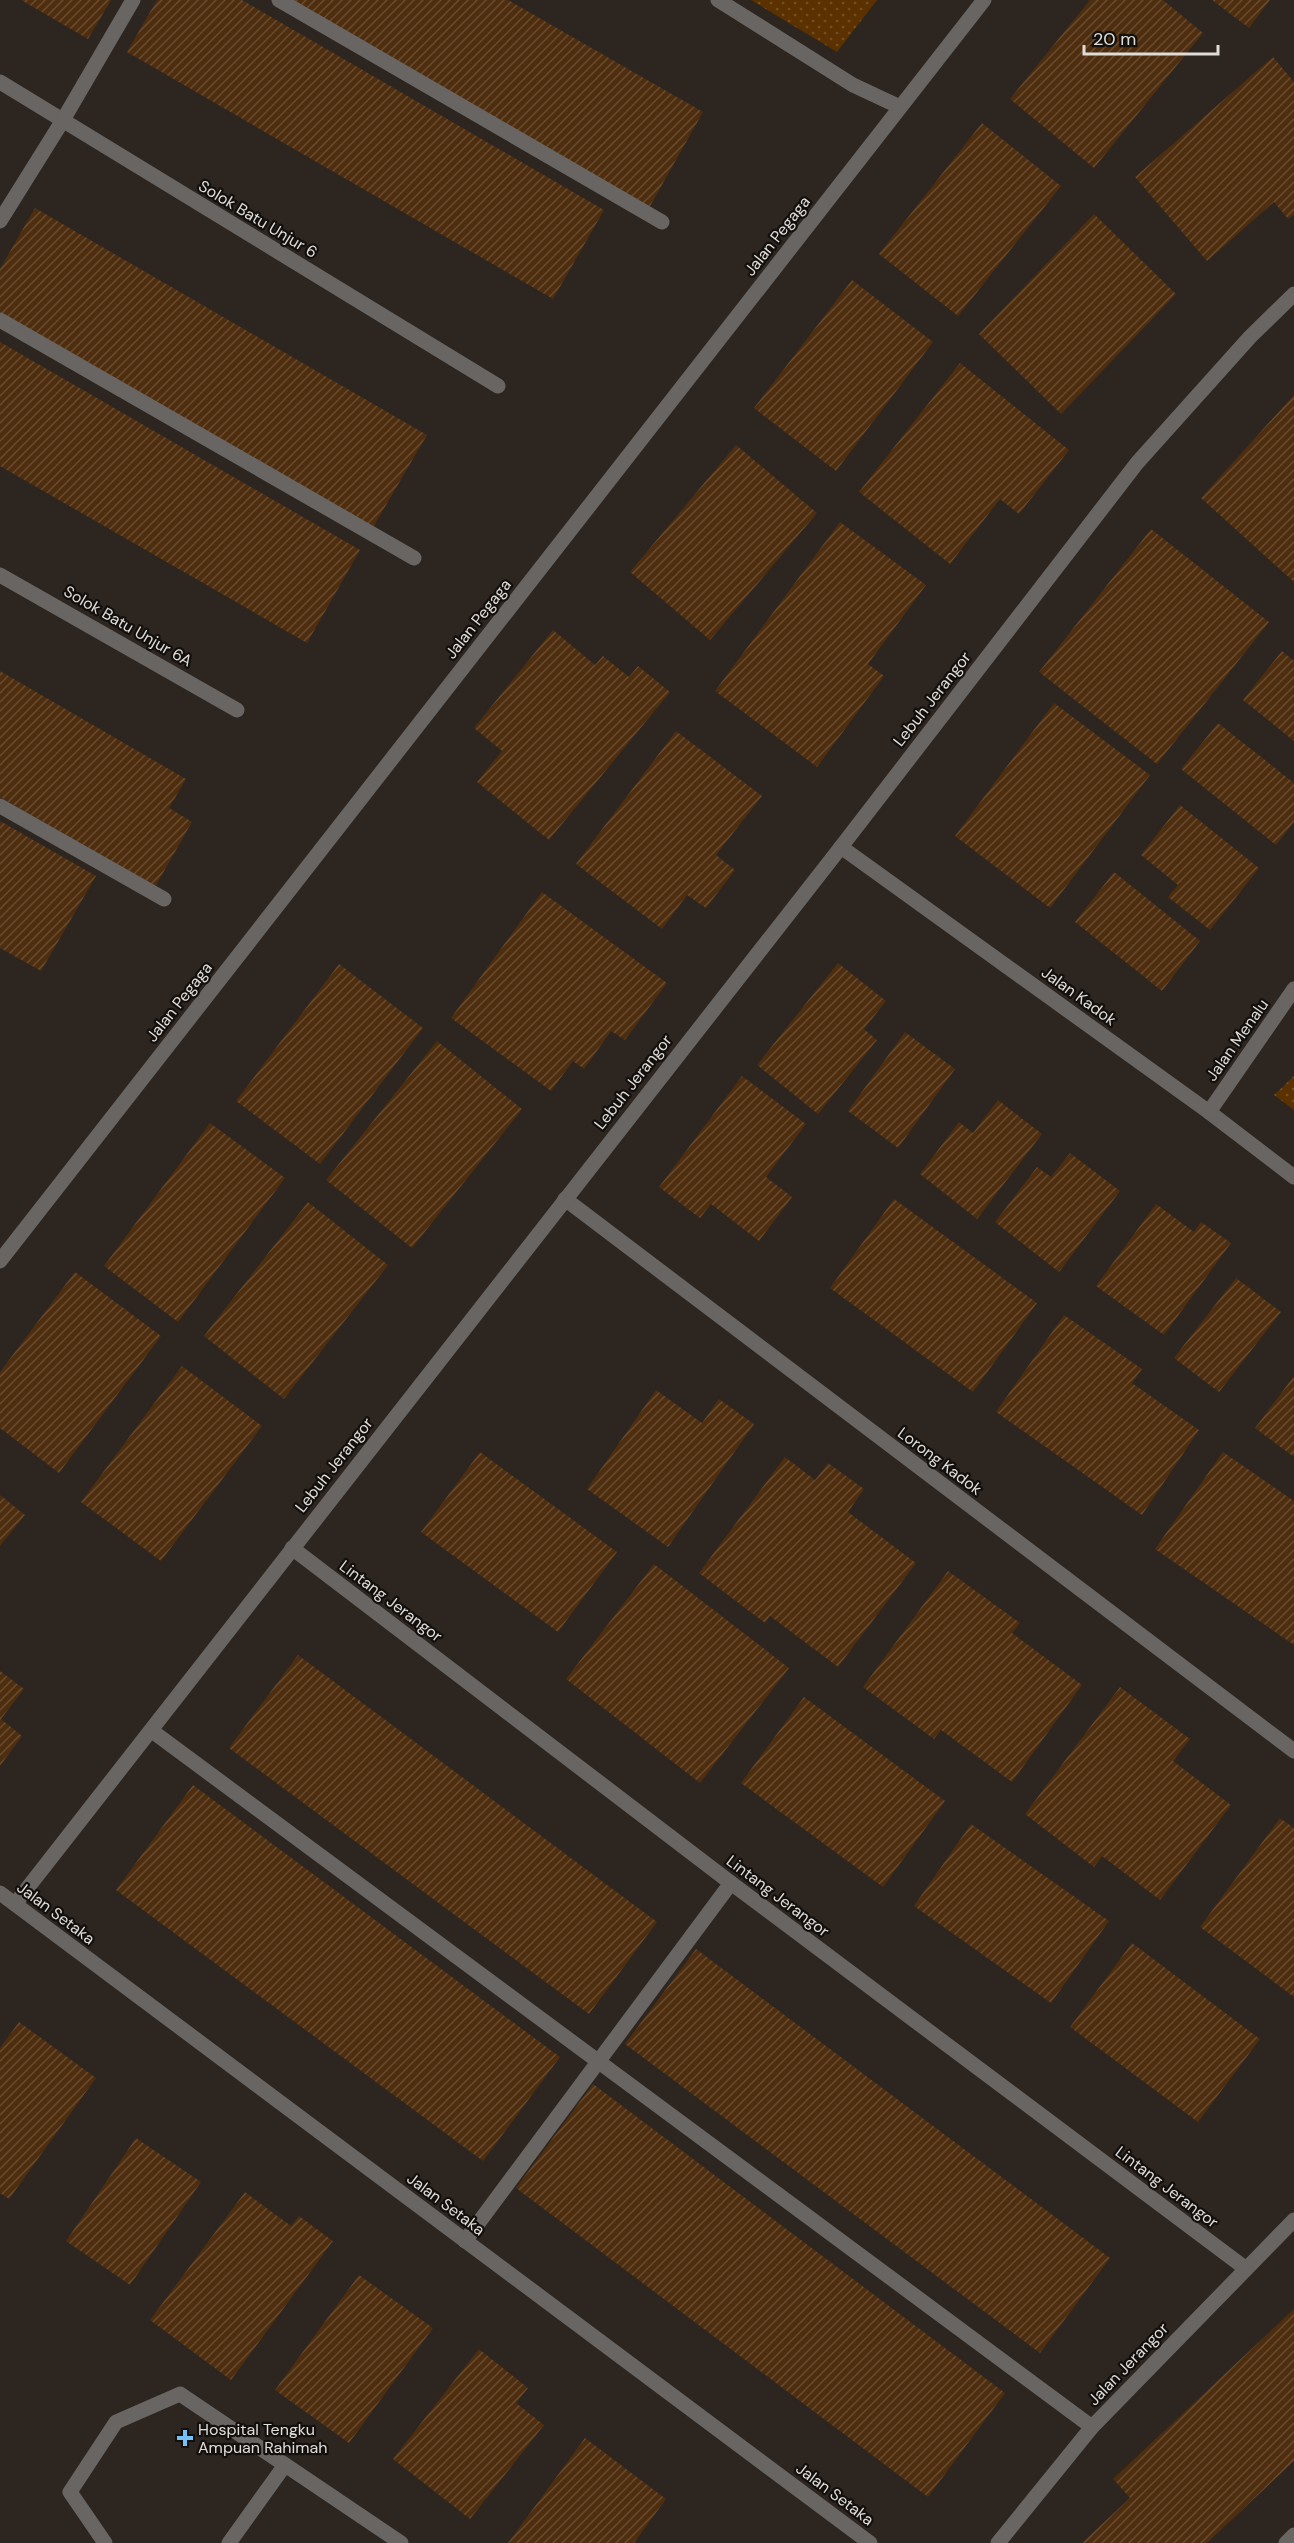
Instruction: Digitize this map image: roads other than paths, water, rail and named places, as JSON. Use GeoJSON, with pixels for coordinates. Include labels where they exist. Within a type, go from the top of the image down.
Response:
{"type":"FeatureCollection","features":[{"type":"Feature","properties":{"kind":"street"},"geometry":{"type":"LineString","coordinates":[[0,221],[63,120],[133,0]]}},
{"type":"Feature","properties":{"kind":"street"},"geometry":{"type":"LineString","coordinates":[[279,0],[662,222]]}},
{"type":"Feature","properties":{"kind":"street"},"geometry":{"type":"LineString","coordinates":[[718,0],[853,85],[900,107]]}},
{"type":"Feature","properties":{"kind":"street","name":"Jalan Pegaga"},"geometry":{"type":"LineString","coordinates":[[0,1261],[984,0]]}},
{"type":"Feature","properties":{"kind":"street","name":"Solok Batu Unjur 6"},"geometry":{"type":"LineString","coordinates":[[0,82],[498,386]]}},
{"type":"Feature","properties":{"kind":"street","name":"Lebuh Jerangor"},"geometry":{"type":"LineString","coordinates":[[15,1904],[841,847],[1137,463],[1250,337],[1294,294]]}},
{"type":"Feature","properties":{"kind":"street"},"geometry":{"type":"LineString","coordinates":[[0,320],[414,558]]}},
{"type":"Feature","properties":{"kind":"street","name":"Solok Batu Unjur 6A"},"geometry":{"type":"LineString","coordinates":[[0,575],[237,710]]}},
{"type":"Feature","properties":{"kind":"street"},"geometry":{"type":"LineString","coordinates":[[0,806],[165,899]]}},
{"type":"Feature","properties":{"kind":"street","name":"Jalan Kadok"},"geometry":{"type":"LineString","coordinates":[[841,847],[1209,1112],[1294,1177]]}},
{"type":"Feature","properties":{"kind":"street","name":"Jalan Menalu"},"geometry":{"type":"LineString","coordinates":[[1209,1112],[1294,988]]}},
{"type":"Feature","properties":{"kind":"street","name":"Lorong Kadok"},"geometry":{"type":"LineString","coordinates":[[565,1199],[1294,1751]]}},
{"type":"Feature","properties":{"kind":"street","name":"Lintang Jerangor"},"geometry":{"type":"LineString","coordinates":[[292,1548],[731,1884],[1245,2268]]}},
{"type":"Feature","properties":{"kind":"street"},"geometry":{"type":"LineString","coordinates":[[152,1731],[1092,2427]]}},
{"type":"Feature","properties":{"kind":"street"},"geometry":{"type":"LineString","coordinates":[[465,2241],[731,1884]]}},
{"type":"Feature","properties":{"kind":"street","name":"Jalan Setaka"},"geometry":{"type":"LineString","coordinates":[[0,1893],[870,2543]]}},
{"type":"Feature","properties":{"kind":"street","name":"Jalan Jerangor"},"geometry":{"type":"LineString","coordinates":[[998,2543],[1092,2427],[1294,2220]]}},
{"type":"Feature","properties":{"kind":"street"},"geometry":{"type":"LineString","coordinates":[[105,2543],[70,2492],[116,2422],[180,2394],[401,2543]]}},
{"type":"Feature","properties":{"kind":"street"},"geometry":{"type":"LineString","coordinates":[[229,2543],[285,2465]]}},
{"type":"Feature","properties":{"kind":"street"},"geometry":{"type":"LineString","coordinates":[[1286,2543],[1294,2535]]}},
{"type":"Feature","properties":{"kind":"place","name":"Hospital Tengku Ampuan Rahimah"},"geometry":{"type":"Point","coordinates":[185,2438]}}]}
